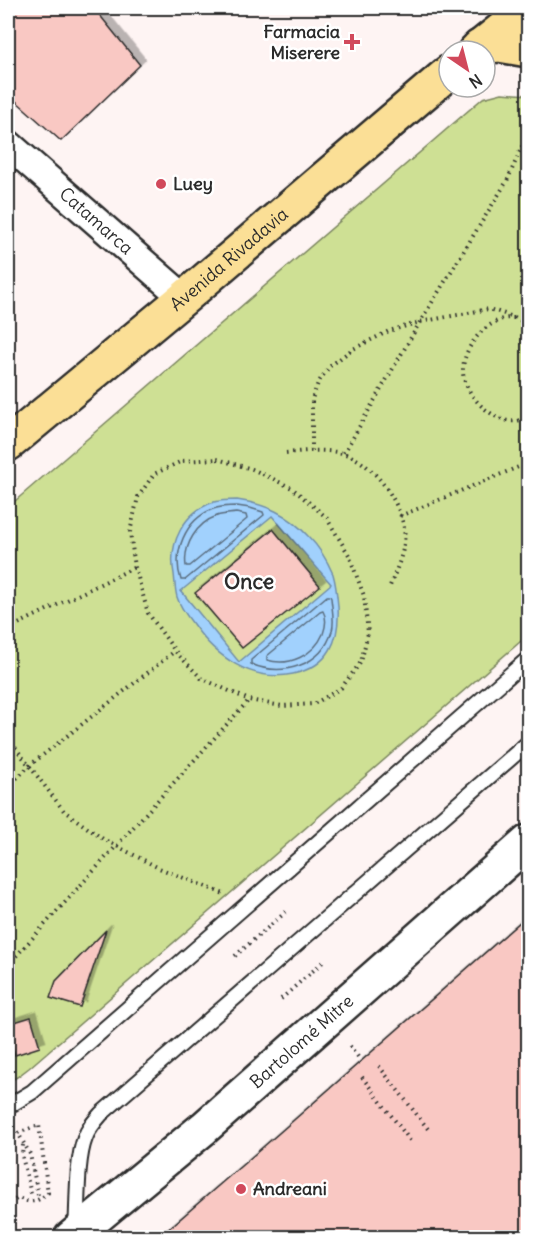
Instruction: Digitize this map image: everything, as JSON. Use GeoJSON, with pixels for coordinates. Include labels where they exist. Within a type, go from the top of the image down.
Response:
{"type":"FeatureCollection","features":[{"type":"Feature","properties":{"kind":"main road"},"geometry":{"type":"LineString","coordinates":[[489,39],[528,8]]}},
{"type":"Feature","properties":{"kind":"main road"},"geometry":{"type":"LineString","coordinates":[[497,45],[528,50]]}},
{"type":"Feature","properties":{"kind":"main road","name":"Avenida Rivadavia"},"geometry":{"type":"LineString","coordinates":[[8,444],[184,298],[437,82]]}},
{"type":"Feature","properties":{"kind":"main road","name":"Bartolomé Mitre"},"geometry":{"type":"LineString","coordinates":[[74,1235],[204,1128],[528,842]]}},
{"type":"Feature","properties":{"kind":"street","name":"Catamarca"},"geometry":{"type":"LineString","coordinates":[[8,144],[184,298]]}},
{"type":"Feature","properties":{"kind":"lane"},"geometry":{"type":"LineString","coordinates":[[8,1105],[32,1092],[528,659]]}},
{"type":"Feature","properties":{"kind":"lane"},"geometry":{"type":"LineString","coordinates":[[74,1235],[80,1158],[84,1139],[101,1114],[528,743]]}},
{"type":"Feature","properties":{"kind":"path"},"geometry":{"type":"LineString","coordinates":[[344,453],[420,322],[507,180],[528,133]]}},
{"type":"Feature","properties":{"kind":"path"},"geometry":{"type":"LineString","coordinates":[[312,451],[312,399],[318,383],[329,367],[351,350],[389,331],[420,322],[489,309],[517,318],[528,325]]}},
{"type":"Feature","properties":{"kind":"path"},"geometry":{"type":"LineString","coordinates":[[517,318],[500,319],[483,330],[472,345],[464,362],[464,379],[478,404],[496,417],[512,422],[528,418]]}},
{"type":"Feature","properties":{"kind":"path"},"geometry":{"type":"LineString","coordinates":[[286,453],[323,450],[344,453],[358,459],[382,482],[397,504],[404,529],[402,558],[390,586]]}},
{"type":"Feature","properties":{"kind":"path"},"geometry":{"type":"LineString","coordinates":[[217,459],[252,469],[292,488],[326,517],[348,555],[364,596],[368,633],[361,662],[340,688],[314,704],[282,706],[249,700],[201,678],[175,651],[148,613],[135,567],[130,531],[138,497],[154,474],[182,461],[217,459]]}},
{"type":"Feature","properties":{"kind":"path"},"geometry":{"type":"LineString","coordinates":[[400,516],[528,462]]}},
{"type":"Feature","properties":{"kind":"path"},"geometry":{"type":"LineString","coordinates":[[8,630],[135,567]]}},
{"type":"Feature","properties":{"kind":"path"},"geometry":{"type":"LineString","coordinates":[[8,787],[29,766],[175,651]]}},
{"type":"Feature","properties":{"kind":"path"},"geometry":{"type":"LineString","coordinates":[[8,966],[249,700]]}},
{"type":"Feature","properties":{"kind":"path"},"geometry":{"type":"LineString","coordinates":[[8,738],[64,811],[103,840],[159,868],[225,894]]}},
{"type":"Feature","properties":{"kind":"path"},"geometry":{"type":"LineString","coordinates":[[235,956],[287,911]]}},
{"type":"Feature","properties":{"kind":"path"},"geometry":{"type":"LineString","coordinates":[[281,999],[324,961]]}},
{"type":"Feature","properties":{"kind":"path"},"geometry":{"type":"LineString","coordinates":[[350,1046],[361,1061]]}},
{"type":"Feature","properties":{"kind":"path"},"geometry":{"type":"LineString","coordinates":[[379,1066],[428,1129]]}},
{"type":"Feature","properties":{"kind":"path"},"geometry":{"type":"LineString","coordinates":[[362,1077],[412,1143]]}},
{"type":"Feature","properties":{"kind":"path"},"geometry":{"type":"LineString","coordinates":[[15,1200],[18,1198],[28,1203],[48,1193],[39,1125],[18,1133],[30,1154],[38,1195]]}},
{"type":"Feature","properties":{"kind":"path"},"geometry":{"type":"LineString","coordinates":[[24,1145],[22,1156],[31,1194]]}},
{"type":"Feature","properties":{"kind":"green space"},"geometry":{"type":"Polygon","coordinates":[[[497,94],[528,95],[528,635],[29,1068],[8,1082],[8,507],[482,99],[497,99],[497,94]]]}},
{"type":"Feature","properties":{"kind":"water"},"geometry":{"type":"Polygon","coordinates":[[[234,500],[267,507],[293,522],[316,545],[333,574],[338,606],[337,630],[330,650],[324,658],[306,670],[278,676],[249,671],[236,664],[212,647],[186,615],[178,601],[173,552],[180,530],[194,513],[203,507],[217,501],[234,500]],[[272,516],[181,591],[239,662],[331,584],[272,516]]]}},
{"type":"Feature","properties":{"kind":"building"},"geometry":{"type":"Polygon","coordinates":[[[8,8],[94,8],[140,65],[61,141],[8,94],[8,8]]]}},
{"type":"Feature","properties":{"kind":"building"},"geometry":{"type":"Polygon","coordinates":[[[273,529],[320,586],[242,648],[195,593],[273,529]]]}},
{"type":"Feature","properties":{"kind":"building"},"geometry":{"type":"Polygon","coordinates":[[[528,915],[528,1238],[158,1238],[255,1154],[528,915]]]}},
{"type":"Feature","properties":{"kind":"building"},"geometry":{"type":"Polygon","coordinates":[[[106,930],[80,1007],[50,998],[56,981],[106,930]]]}},
{"type":"Feature","properties":{"kind":"building"},"geometry":{"type":"Polygon","coordinates":[[[31,1017],[40,1047],[15,1055],[8,1024],[31,1017]]]}},
{"type":"Feature","properties":{"kind":"place","name":"Farmacia Miserere"},"geometry":{"type":"Point","coordinates":[352,42]}},
{"type":"Feature","properties":{"kind":"place","name":"Luey"},"geometry":{"type":"Point","coordinates":[161,184]}},
{"type":"Feature","properties":{"kind":"place","name":"Andreani"},"geometry":{"type":"Point","coordinates":[241,1189]}},
{"type":"Feature","properties":{"kind":"district","name":"Once"},"geometry":{"type":"Point","coordinates":[249,582]}}]}
